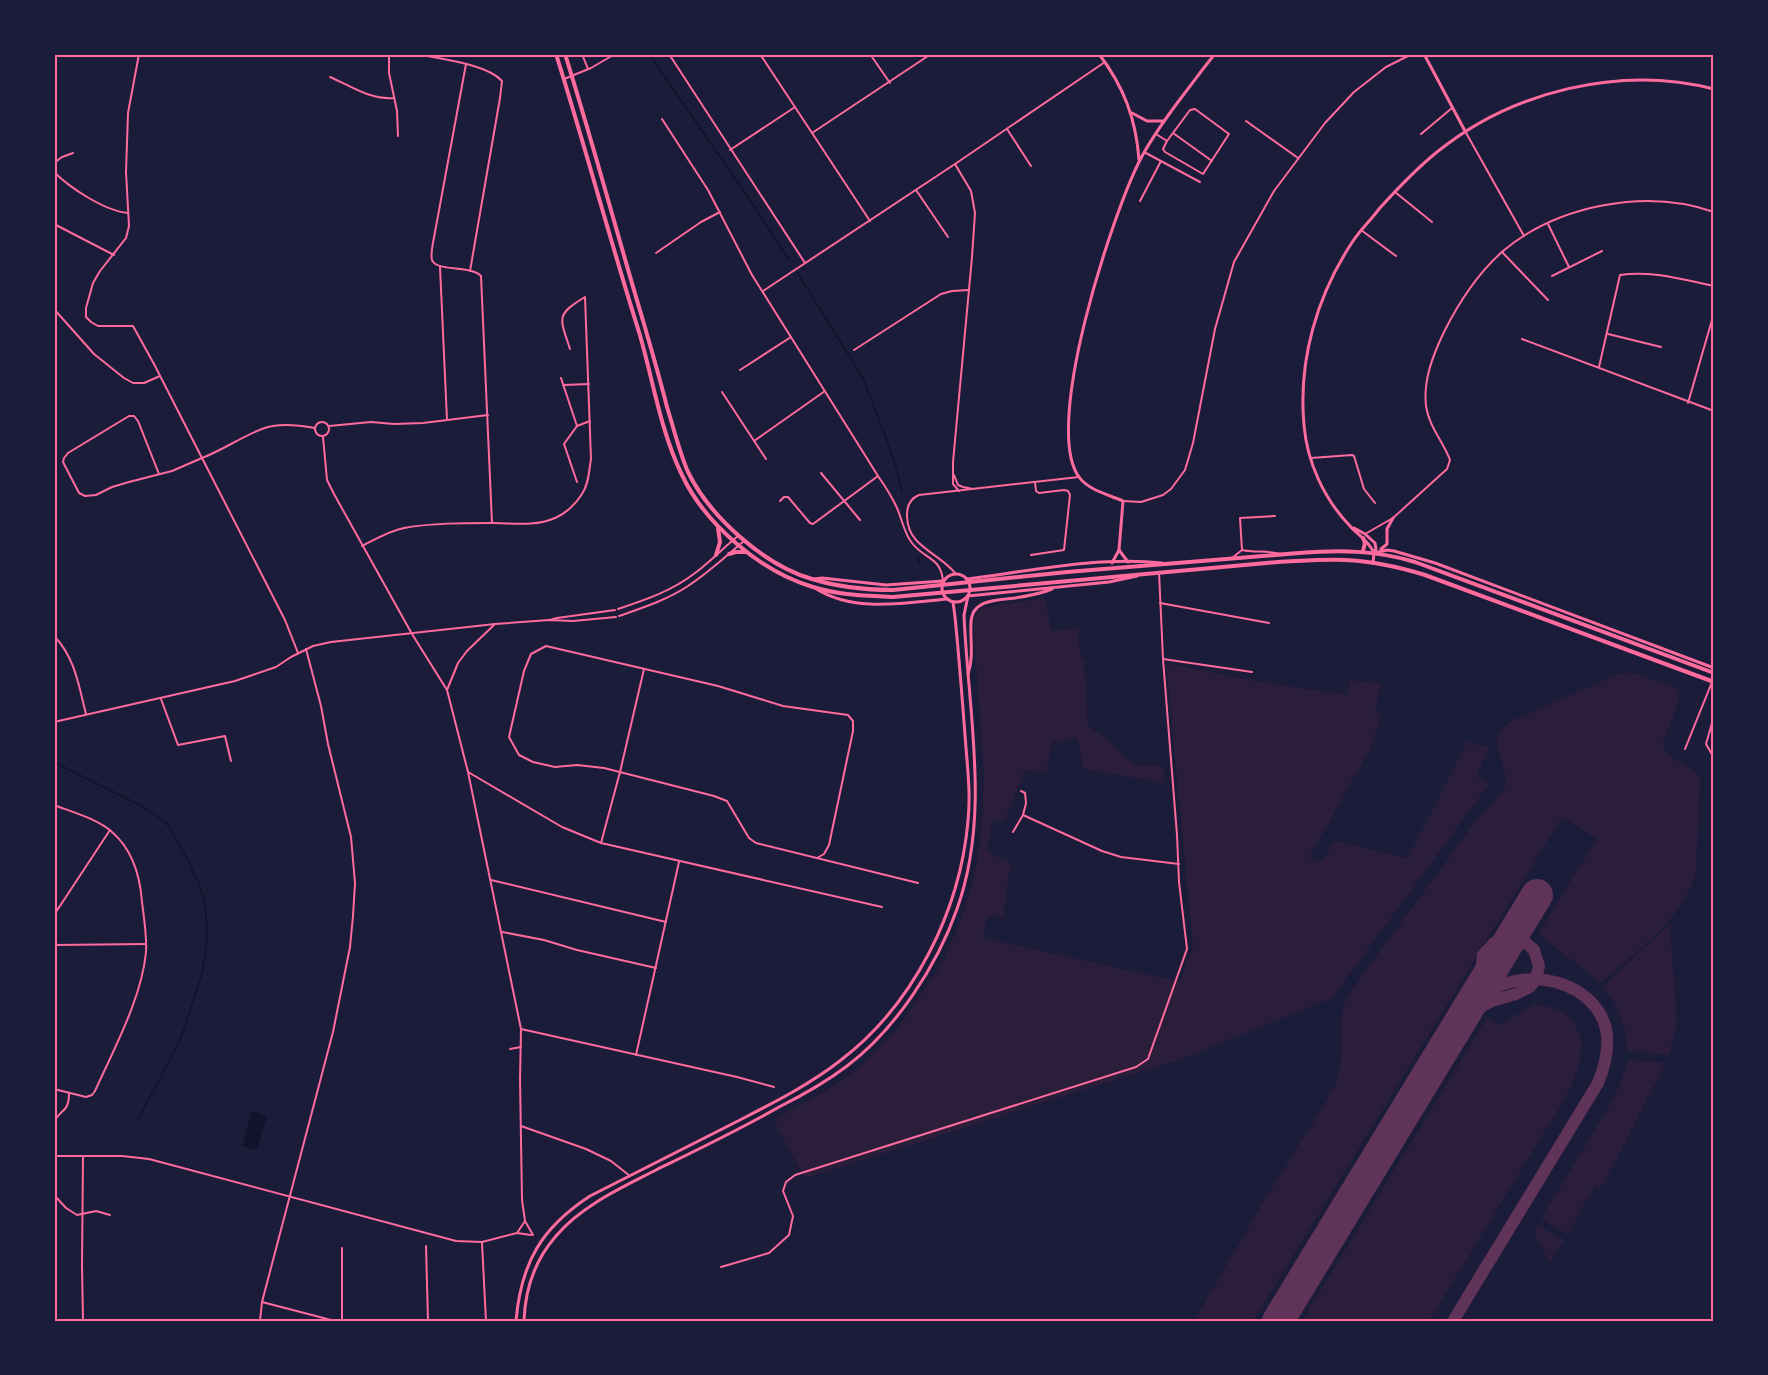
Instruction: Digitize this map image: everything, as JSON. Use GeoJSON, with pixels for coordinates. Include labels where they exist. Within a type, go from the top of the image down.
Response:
{"type":"FeatureCollection","features":[{"type":"Feature","properties":{"kind":"main road"},"geometry":{"type":"LineString","coordinates":[[556,54],[644,347],[671,449],[682,476],[698,502],[718,527],[747,552],[792,579],[834,598],[879,604],[947,599],[953,602],[961,601],[968,596],[1109,582],[1149,573]]}},
{"type":"Feature","properties":{"kind":"main road"},"geometry":{"type":"LineString","coordinates":[[565,54],[678,445],[689,473],[723,522],[744,541],[773,560],[812,579],[863,589],[893,590],[1231,558],[1335,550],[1363,551],[1414,562],[1714,673]]}},
{"type":"Feature","properties":{"kind":"main road"},"geometry":{"type":"LineString","coordinates":[[1099,54],[1126,99],[1137,136],[1139,161]]}},
{"type":"Feature","properties":{"kind":"main road"},"geometry":{"type":"LineString","coordinates":[[1112,562],[1119,550],[1123,501],[1094,488],[1079,477],[1072,463],[1068,430],[1069,407],[1076,368],[1104,254],[1139,161],[1164,121],[1215,54]]}},
{"type":"Feature","properties":{"kind":"main road"},"geometry":{"type":"LineString","coordinates":[[1424,54],[1466,131]]}},
{"type":"Feature","properties":{"kind":"main road"},"geometry":{"type":"LineString","coordinates":[[1373,563],[1374,553],[1364,536],[1350,526],[1327,497],[1311,458],[1304,424],[1303,399],[1309,340],[1318,311],[1342,258],[1361,230],[1394,192],[1438,151],[1466,131],[1526,101],[1565,89],[1610,81],[1650,79],[1714,88]]}},
{"type":"Feature","properties":{"kind":"main road"},"geometry":{"type":"LineString","coordinates":[[1131,113],[1148,121],[1164,121]]}},
{"type":"Feature","properties":{"kind":"main road"},"geometry":{"type":"LineString","coordinates":[[1374,553],[1387,544],[1387,529],[1393,518]]}},
{"type":"Feature","properties":{"kind":"main road"},"geometry":{"type":"LineString","coordinates":[[716,555],[720,542],[718,527]]}},
{"type":"Feature","properties":{"kind":"main road"},"geometry":{"type":"LineString","coordinates":[[1363,551],[1364,536]]}},
{"type":"Feature","properties":{"kind":"main road"},"geometry":{"type":"LineString","coordinates":[[1119,550],[1128,562]]}},
{"type":"Feature","properties":{"kind":"main road"},"geometry":{"type":"LineString","coordinates":[[1374,553],[1394,551],[1435,563],[1714,668]]}},
{"type":"Feature","properties":{"kind":"main road"},"geometry":{"type":"LineString","coordinates":[[729,554],[747,552]]}},
{"type":"Feature","properties":{"kind":"main road"},"geometry":{"type":"LineString","coordinates":[[813,587],[845,594],[893,597],[1159,572],[1330,560],[1373,563],[1395,566],[1425,575],[1713,682]]}},
{"type":"Feature","properties":{"kind":"main road"},"geometry":{"type":"LineString","coordinates":[[947,599],[942,591],[944,581],[956,574],[967,579],[1112,562],[1169,564]]}},
{"type":"Feature","properties":{"kind":"main road"},"geometry":{"type":"LineString","coordinates":[[812,579],[822,578],[886,585],[944,581]]}},
{"type":"Feature","properties":{"kind":"main road"},"geometry":{"type":"LineString","coordinates":[[524,1321],[529,1286],[537,1264],[556,1235],[582,1212],[640,1178],[728,1136],[829,1078],[859,1057],[887,1028],[930,967],[945,939],[961,896],[972,849],[976,809],[977,790],[964,615],[970,587],[967,579]]}},
{"type":"Feature","properties":{"kind":"main road"},"geometry":{"type":"LineString","coordinates":[[968,675],[972,659],[971,620],[977,608],[989,601],[1035,594],[1056,587]]}},
{"type":"Feature","properties":{"kind":"main road"},"geometry":{"type":"LineString","coordinates":[[516,1321],[524,1274],[533,1252],[570,1209],[590,1196],[764,1107],[840,1061],[873,1031],[900,999],[924,962],[952,900],[968,821],[968,765],[953,602]]}},
{"type":"Feature","properties":{"kind":"street"},"geometry":{"type":"LineString","coordinates":[[139,54],[128,113],[126,172],[129,226],[126,238],[93,283],[86,308],[86,317],[98,326],[133,326],[285,620],[298,653]]}},
{"type":"Feature","properties":{"kind":"street"},"geometry":{"type":"LineString","coordinates":[[389,54],[389,74],[397,111],[398,136]]}},
{"type":"Feature","properties":{"kind":"street"},"geometry":{"type":"LineString","coordinates":[[417,54],[466,64],[490,73],[502,81],[470,271]]}},
{"type":"Feature","properties":{"kind":"street"},"geometry":{"type":"LineString","coordinates":[[582,54],[588,69]]}},
{"type":"Feature","properties":{"kind":"street"},"geometry":{"type":"LineString","coordinates":[[564,80],[615,54]]}},
{"type":"Feature","properties":{"kind":"street"},"geometry":{"type":"LineString","coordinates":[[669,54],[805,263]]}},
{"type":"Feature","properties":{"kind":"street"},"geometry":{"type":"LineString","coordinates":[[760,54],[870,221]]}},
{"type":"Feature","properties":{"kind":"street"},"geometry":{"type":"LineString","coordinates":[[870,54],[890,83]]}},
{"type":"Feature","properties":{"kind":"street"},"geometry":{"type":"LineString","coordinates":[[812,133],[931,54]]}},
{"type":"Feature","properties":{"kind":"street"},"geometry":{"type":"LineString","coordinates":[[1123,501],[1141,502],[1163,495],[1171,489],[1185,470],[1193,443],[1215,329],[1234,262],[1274,191],[1325,123],[1354,92],[1386,67],[1412,54]]}},
{"type":"Feature","properties":{"kind":"street"},"geometry":{"type":"LineString","coordinates":[[762,291],[1105,62]]}},
{"type":"Feature","properties":{"kind":"street"},"geometry":{"type":"LineString","coordinates":[[466,64],[432,260],[440,267],[477,272],[481,276],[492,523]]}},
{"type":"Feature","properties":{"kind":"street"},"geometry":{"type":"LineString","coordinates":[[330,77],[358,91],[379,98],[394,98]]}},
{"type":"Feature","properties":{"kind":"street"},"geometry":{"type":"LineString","coordinates":[[730,150],[795,107]]}},
{"type":"Feature","properties":{"kind":"street"},"geometry":{"type":"LineString","coordinates":[[1421,134],[1452,108]]}},
{"type":"Feature","properties":{"kind":"street"},"geometry":{"type":"LineString","coordinates":[[1195,109],[1228,132],[1228,138],[1205,174],[1164,150],[1167,141],[1190,110],[1195,109]]}},
{"type":"Feature","properties":{"kind":"street"},"geometry":{"type":"LineString","coordinates":[[662,119],[720,212],[762,291],[895,503],[910,541],[938,564],[944,581]]}},
{"type":"Feature","properties":{"kind":"street"},"geometry":{"type":"LineString","coordinates":[[1246,121],[1298,158]]}},
{"type":"Feature","properties":{"kind":"street"},"geometry":{"type":"LineString","coordinates":[[1007,129],[1031,166]]}},
{"type":"Feature","properties":{"kind":"street"},"geometry":{"type":"LineString","coordinates":[[1466,131],[1524,236]]}},
{"type":"Feature","properties":{"kind":"street"},"geometry":{"type":"LineString","coordinates":[[1173,133],[1212,162]]}},
{"type":"Feature","properties":{"kind":"street"},"geometry":{"type":"LineString","coordinates":[[1156,134],[1167,141]]}},
{"type":"Feature","properties":{"kind":"street"},"geometry":{"type":"LineString","coordinates":[[1144,152],[1200,182]]}},
{"type":"Feature","properties":{"kind":"street"},"geometry":{"type":"LineString","coordinates":[[54,163],[73,153]]}},
{"type":"Feature","properties":{"kind":"street"},"geometry":{"type":"LineString","coordinates":[[1140,201],[1161,161]]}},
{"type":"Feature","properties":{"kind":"street"},"geometry":{"type":"LineString","coordinates":[[955,164],[971,191],[974,202],[972,257],[953,462],[956,483],[963,488],[977,489]]}},
{"type":"Feature","properties":{"kind":"street"},"geometry":{"type":"LineString","coordinates":[[54,172],[64,182],[102,205],[119,213],[128,213]]}},
{"type":"Feature","properties":{"kind":"street"},"geometry":{"type":"LineString","coordinates":[[916,190],[948,237]]}},
{"type":"Feature","properties":{"kind":"street"},"geometry":{"type":"LineString","coordinates":[[1394,192],[1432,222]]}},
{"type":"Feature","properties":{"kind":"street"},"geometry":{"type":"LineString","coordinates":[[1364,536],[1393,518],[1449,465],[1447,452],[1429,420],[1426,407],[1431,359],[1462,299],[1502,252],[1524,236],[1548,224],[1588,209],[1613,204],[1647,200],[1672,201],[1714,212]]}},
{"type":"Feature","properties":{"kind":"street"},"geometry":{"type":"LineString","coordinates":[[656,253],[701,222],[720,212]]}},
{"type":"Feature","properties":{"kind":"street"},"geometry":{"type":"LineString","coordinates":[[54,224],[114,255]]}},
{"type":"Feature","properties":{"kind":"street"},"geometry":{"type":"LineString","coordinates":[[1548,224],[1569,267]]}},
{"type":"Feature","properties":{"kind":"street"},"geometry":{"type":"LineString","coordinates":[[1361,230],[1396,256]]}},
{"type":"Feature","properties":{"kind":"street"},"geometry":{"type":"LineString","coordinates":[[1552,276],[1602,250]]}},
{"type":"Feature","properties":{"kind":"street"},"geometry":{"type":"LineString","coordinates":[[1502,252],[1548,300]]}},
{"type":"Feature","properties":{"kind":"street"},"geometry":{"type":"LineString","coordinates":[[440,267],[447,421]]}},
{"type":"Feature","properties":{"kind":"street"},"geometry":{"type":"LineString","coordinates":[[1599,367],[1620,275],[1635,273],[1653,275],[1714,286]]}},
{"type":"Feature","properties":{"kind":"street"},"geometry":{"type":"LineString","coordinates":[[854,350],[941,294],[969,290]]}},
{"type":"Feature","properties":{"kind":"street"},"geometry":{"type":"LineString","coordinates":[[362,546],[390,531],[405,528],[542,522],[555,518],[574,505],[584,493],[591,459],[585,297],[564,312],[562,318],[570,349]]}},
{"type":"Feature","properties":{"kind":"street"},"geometry":{"type":"LineString","coordinates":[[54,309],[94,354],[124,378],[134,383],[144,383],[160,376]]}},
{"type":"Feature","properties":{"kind":"street"},"geometry":{"type":"LineString","coordinates":[[1688,402],[1714,313]]}},
{"type":"Feature","properties":{"kind":"street"},"geometry":{"type":"LineString","coordinates":[[1608,334],[1661,347]]}},
{"type":"Feature","properties":{"kind":"street"},"geometry":{"type":"LineString","coordinates":[[740,370],[790,337]]}},
{"type":"Feature","properties":{"kind":"street"},"geometry":{"type":"LineString","coordinates":[[1522,339],[1714,411]]}},
{"type":"Feature","properties":{"kind":"street"},"geometry":{"type":"LineString","coordinates":[[561,378],[577,426]]}},
{"type":"Feature","properties":{"kind":"street"},"geometry":{"type":"LineString","coordinates":[[563,385],[589,384]]}},
{"type":"Feature","properties":{"kind":"street"},"geometry":{"type":"LineString","coordinates":[[754,441],[825,391]]}},
{"type":"Feature","properties":{"kind":"street"},"geometry":{"type":"LineString","coordinates":[[722,392],[766,459]]}},
{"type":"Feature","properties":{"kind":"street"},"geometry":{"type":"LineString","coordinates":[[315,428],[321,422],[329,426],[371,422],[394,424],[447,421],[488,415]]}},
{"type":"Feature","properties":{"kind":"street"},"geometry":{"type":"LineString","coordinates":[[159,474],[134,416],[129,416],[68,453],[63,462],[79,493],[85,496],[96,495],[112,487],[172,471],[263,428],[292,426],[315,428]]}},
{"type":"Feature","properties":{"kind":"street"},"geometry":{"type":"LineString","coordinates":[[577,482],[564,444],[577,426],[590,421]]}},
{"type":"Feature","properties":{"kind":"street"},"geometry":{"type":"LineString","coordinates":[[323,436],[328,433],[329,426]]}},
{"type":"Feature","properties":{"kind":"street"},"geometry":{"type":"LineString","coordinates":[[315,428],[317,434],[323,436]]}},
{"type":"Feature","properties":{"kind":"street"},"geometry":{"type":"LineString","coordinates":[[54,1156],[122,1156],[149,1159],[444,1239],[482,1242],[517,1233],[533,1235],[525,1221],[522,1200],[521,1029],[468,772],[447,690],[412,634],[333,495],[327,480],[323,436]]}},
{"type":"Feature","properties":{"kind":"street"},"geometry":{"type":"LineString","coordinates":[[1311,458],[1354,456],[1364,489],[1375,503]]}},
{"type":"Feature","properties":{"kind":"street"},"geometry":{"type":"LineString","coordinates":[[954,472],[953,484],[959,491]]}},
{"type":"Feature","properties":{"kind":"street"},"geometry":{"type":"LineString","coordinates":[[821,473],[860,520]]}},
{"type":"Feature","properties":{"kind":"street"},"geometry":{"type":"LineString","coordinates":[[780,501],[788,497],[813,524],[878,476]]}},
{"type":"Feature","properties":{"kind":"street"},"geometry":{"type":"LineString","coordinates":[[956,574],[914,538],[907,511],[911,500],[919,495],[1079,477]]}},
{"type":"Feature","properties":{"kind":"street"},"geometry":{"type":"LineString","coordinates":[[1031,555],[1064,550],[1070,495],[1064,490],[1039,494],[1036,491],[1035,482]]}},
{"type":"Feature","properties":{"kind":"street"},"geometry":{"type":"LineString","coordinates":[[1242,550],[1240,518],[1275,516]]}},
{"type":"Feature","properties":{"kind":"street"},"geometry":{"type":"LineString","coordinates":[[549,620],[617,609],[656,596],[695,573],[738,536]]}},
{"type":"Feature","properties":{"kind":"street"},"geometry":{"type":"LineString","coordinates":[[54,722],[235,681],[276,667],[306,649],[331,642],[495,624],[617,617],[647,607],[686,587],[707,573],[744,541]]}},
{"type":"Feature","properties":{"kind":"street"},"geometry":{"type":"LineString","coordinates":[[1231,558],[1242,550],[1271,551],[1281,554]]}},
{"type":"Feature","properties":{"kind":"street"},"geometry":{"type":"LineString","coordinates":[[721,1267],[769,1253],[789,1235],[793,1216],[783,1191],[786,1182],[795,1175],[1136,1067],[1148,1059],[1187,949],[1179,882],[1159,572]]}},
{"type":"Feature","properties":{"kind":"street"},"geometry":{"type":"LineString","coordinates":[[1160,603],[1269,623]]}},
{"type":"Feature","properties":{"kind":"street"},"geometry":{"type":"LineString","coordinates":[[447,690],[454,672],[467,651],[495,624]]}},
{"type":"Feature","properties":{"kind":"street"},"geometry":{"type":"LineString","coordinates":[[54,636],[66,651],[77,675],[86,714]]}},
{"type":"Feature","properties":{"kind":"street"},"geometry":{"type":"LineString","coordinates":[[817,858],[824,854],[828,845],[854,731],[850,717],[845,714],[783,706],[718,686],[546,646],[531,654],[524,671],[509,737],[519,755],[533,762],[555,767],[577,765],[620,772],[720,798],[727,801],[749,838],[756,843],[918,883]]}},
{"type":"Feature","properties":{"kind":"street"},"geometry":{"type":"LineString","coordinates":[[260,1321],[262,1302],[339,1005],[351,940],[355,883],[351,837],[306,649]]}},
{"type":"Feature","properties":{"kind":"street"},"geometry":{"type":"LineString","coordinates":[[1163,659],[1252,672]]}},
{"type":"Feature","properties":{"kind":"street"},"geometry":{"type":"LineString","coordinates":[[600,843],[620,772],[644,669]]}},
{"type":"Feature","properties":{"kind":"street"},"geometry":{"type":"LineString","coordinates":[[1685,749],[1713,682]]}},
{"type":"Feature","properties":{"kind":"street"},"geometry":{"type":"LineString","coordinates":[[160,698],[178,745],[225,736],[231,761]]}},
{"type":"Feature","properties":{"kind":"street"},"geometry":{"type":"LineString","coordinates":[[1714,716],[1706,744],[1714,759]]}},
{"type":"Feature","properties":{"kind":"street"},"geometry":{"type":"LineString","coordinates":[[468,772],[562,827],[600,843],[882,907]]}},
{"type":"Feature","properties":{"kind":"street"},"geometry":{"type":"LineString","coordinates":[[1013,832],[1023,814],[1027,799],[1022,791]]}},
{"type":"Feature","properties":{"kind":"street"},"geometry":{"type":"LineString","coordinates":[[54,805],[86,817],[110,830],[132,856],[142,895],[146,944],[145,958],[132,1008],[95,1090],[89,1097],[54,1089]]}},
{"type":"Feature","properties":{"kind":"street"},"geometry":{"type":"LineString","coordinates":[[1023,814],[1102,851],[1121,857],[1179,864]]}},
{"type":"Feature","properties":{"kind":"street"},"geometry":{"type":"LineString","coordinates":[[54,915],[110,830]]}},
{"type":"Feature","properties":{"kind":"street"},"geometry":{"type":"LineString","coordinates":[[636,1055],[679,861]]}},
{"type":"Feature","properties":{"kind":"street"},"geometry":{"type":"LineString","coordinates":[[491,880],[666,922]]}},
{"type":"Feature","properties":{"kind":"street"},"geometry":{"type":"LineString","coordinates":[[502,932],[656,968]]}},
{"type":"Feature","properties":{"kind":"street"},"geometry":{"type":"LineString","coordinates":[[54,945],[146,944]]}},
{"type":"Feature","properties":{"kind":"street"},"geometry":{"type":"LineString","coordinates":[[521,1029],[774,1087]]}},
{"type":"Feature","properties":{"kind":"street"},"geometry":{"type":"LineString","coordinates":[[510,1049],[521,1047]]}},
{"type":"Feature","properties":{"kind":"street"},"geometry":{"type":"LineString","coordinates":[[54,1122],[68,1105],[69,1093]]}},
{"type":"Feature","properties":{"kind":"street"},"geometry":{"type":"LineString","coordinates":[[521,1126],[586,1149],[611,1161],[630,1176]]}},
{"type":"Feature","properties":{"kind":"street"},"geometry":{"type":"LineString","coordinates":[[83,1321],[84,1156]]}},
{"type":"Feature","properties":{"kind":"street"},"geometry":{"type":"LineString","coordinates":[[54,1195],[77,1215],[96,1211],[110,1215]]}},
{"type":"Feature","properties":{"kind":"street"},"geometry":{"type":"LineString","coordinates":[[517,1233],[525,1221]]}},
{"type":"Feature","properties":{"kind":"street"},"geometry":{"type":"LineString","coordinates":[[482,1242],[486,1321]]}},
{"type":"Feature","properties":{"kind":"street"},"geometry":{"type":"LineString","coordinates":[[426,1246],[428,1321]]}},
{"type":"Feature","properties":{"kind":"street"},"geometry":{"type":"LineString","coordinates":[[342,1248],[342,1321]]}},
{"type":"Feature","properties":{"kind":"street"},"geometry":{"type":"LineString","coordinates":[[262,1302],[335,1321]]}},
{"type":"Feature","properties":{"kind":"shaded area"},"geometry":{"type":"Polygon","coordinates":[[[1045,598],[1051,631],[1078,629],[1081,661],[1084,661],[1088,726],[1107,739],[1135,766],[1164,766],[1165,783],[1084,769],[1077,739],[1052,742],[1046,772],[1025,770],[1005,820],[992,821],[987,852],[1011,862],[1003,917],[987,916],[983,938],[1180,982],[1193,947],[1166,663],[1255,681],[1347,695],[1350,680],[1380,684],[1375,713],[1382,714],[1370,749],[1309,858],[1322,861],[1334,841],[1408,858],[1467,741],[1489,748],[1476,776],[1490,783],[1332,998],[1184,1058],[806,1178],[774,1119],[842,1080],[864,1063],[894,1033],[944,959],[963,914],[979,849],[984,772],[973,622],[978,610],[983,607],[1045,598]]]}},
{"type":"Feature","properties":{"kind":"shaded area"},"geometry":{"type":"Polygon","coordinates":[[[1632,672],[1673,687],[1677,691],[1679,701],[1663,743],[1669,754],[1692,769],[1700,780],[1696,872],[1681,904],[1657,933],[1601,983],[1538,934],[1597,839],[1562,817],[1253,1321],[1194,1321],[1336,1083],[1341,1060],[1342,1014],[1345,1000],[1472,826],[1501,793],[1506,783],[1496,741],[1505,726],[1513,720],[1617,675],[1632,672]]]}},
{"type":"Feature","properties":{"kind":"shaded area"},"geometry":{"type":"Polygon","coordinates":[[[1670,924],[1677,1023],[1669,1055],[1628,1051],[1621,1017],[1603,986],[1670,924]]]}},
{"type":"Feature","properties":{"kind":"shaded area"},"geometry":{"type":"Polygon","coordinates":[[[1534,1005],[1559,1010],[1574,1023],[1581,1042],[1576,1073],[1568,1093],[1429,1321],[1302,1321],[1487,1018],[1498,1025],[1534,1005]]]}},
{"type":"Feature","properties":{"kind":"shaded area"},"geometry":{"type":"Polygon","coordinates":[[[1629,1060],[1666,1063],[1601,1188],[1595,1185],[1568,1234],[1541,1219],[1614,1098],[1629,1060]]]}},
{"type":"Feature","properties":{"kind":"shaded area"},"geometry":{"type":"Polygon","coordinates":[[[252,1111],[267,1116],[257,1150],[242,1146],[252,1111]]]}},
{"type":"Feature","properties":{"kind":"shaded area"},"geometry":{"type":"Polygon","coordinates":[[[1538,1225],[1564,1240],[1550,1262],[1534,1234],[1538,1225]]]}},
{"type":"Feature","properties":{"kind":"waterway"},"geometry":{"type":"LineString","coordinates":[[649,54],[789,260]]}},
{"type":"Feature","properties":{"kind":"waterway"},"geometry":{"type":"LineString","coordinates":[[797,272],[863,378],[894,460],[902,492]]}},
{"type":"Feature","properties":{"kind":"waterway"},"geometry":{"type":"LineString","coordinates":[[918,557],[919,564]]}},
{"type":"Feature","properties":{"kind":"waterway"},"geometry":{"type":"LineString","coordinates":[[54,762],[140,805],[164,821],[171,829],[200,886],[206,909],[207,942],[202,973],[185,1027],[139,1118]]}},
{"type":"Feature","properties":{"kind":"taxiway"},"geometry":{"type":"LineString","coordinates":[[1449,1041],[1459,1026],[1475,1010],[1530,987],[1536,979],[1539,966],[1534,950],[1520,940],[1506,938],[1494,943],[1483,955],[1481,974],[1473,999]]}},
{"type":"Feature","properties":{"kind":"taxiway"},"geometry":{"type":"LineString","coordinates":[[1453,1321],[1598,1083],[1607,1050],[1606,1029],[1600,1013],[1590,1000],[1561,984],[1544,980],[1511,982],[1486,993],[1464,1014]]}},
{"type":"Feature","properties":{"kind":"runway"},"geometry":{"type":"LineString","coordinates":[[1278,1321],[1537,895]]}}]}
